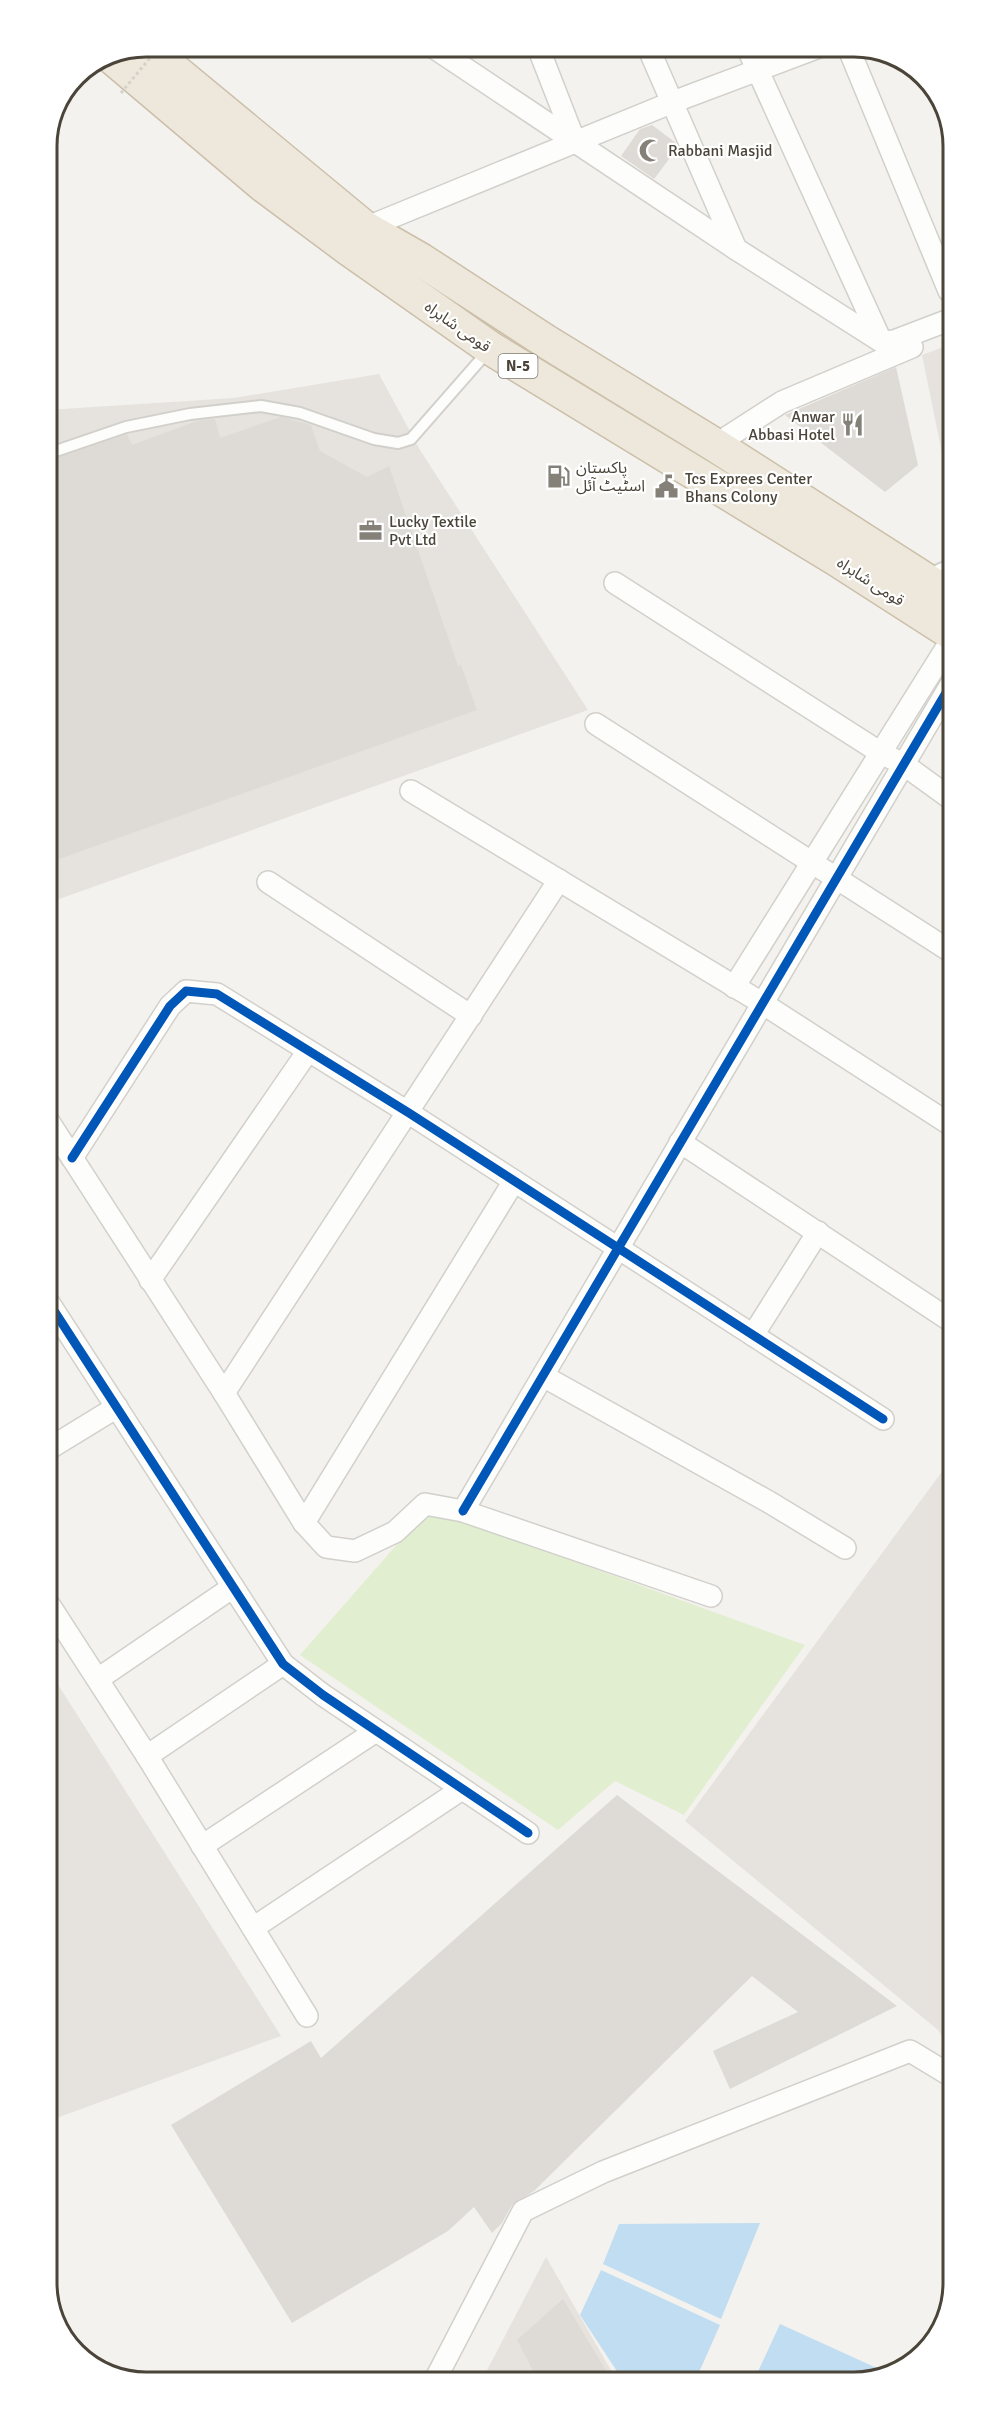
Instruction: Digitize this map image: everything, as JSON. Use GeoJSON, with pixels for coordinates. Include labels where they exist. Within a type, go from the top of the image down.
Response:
{"type":"FeatureCollection","features":[{"type":"Feature","properties":{"kind":"highway","name":"قومی شاہراہ"},"geometry":{"type":"LineString","coordinates":[[159,57],[365,228],[421,260],[547,342],[715,445],[935,571],[943,584]]}},
{"type":"Feature","properties":{"kind":"highway","name":"قومی شاہراہ"},"geometry":{"type":"LineString","coordinates":[[118,62],[263,185],[349,249],[490,348],[836,559],[943,628]]}},
{"type":"Feature","properties":{"kind":"street"},"geometry":{"type":"LineString","coordinates":[[448,57],[736,249],[882,342],[894,341],[943,322]]}},
{"type":"Feature","properties":{"kind":"street"},"geometry":{"type":"LineString","coordinates":[[542,57],[575,142]]}},
{"type":"Feature","properties":{"kind":"street"},"geometry":{"type":"LineString","coordinates":[[653,57],[736,249]]}},
{"type":"Feature","properties":{"kind":"street"},"geometry":{"type":"LineString","coordinates":[[751,57],[882,342]]}},
{"type":"Feature","properties":{"kind":"street"},"geometry":{"type":"LineString","coordinates":[[365,228],[673,102],[792,57]]}},
{"type":"Feature","properties":{"kind":"street"},"geometry":{"type":"LineString","coordinates":[[852,57],[943,277]]}},
{"type":"Feature","properties":{"kind":"street"},"geometry":{"type":"LineString","coordinates":[[715,445],[782,402],[869,363],[943,334]]}},
{"type":"Feature","properties":{"kind":"street"},"geometry":{"type":"LineString","coordinates":[[615,583],[881,753],[903,764],[943,793]]}},
{"type":"Feature","properties":{"kind":"street"},"geometry":{"type":"LineString","coordinates":[[734,987],[943,653]]}},
{"type":"Feature","properties":{"kind":"street"},"geometry":{"type":"LineString","coordinates":[[463,1511],[943,698]]}},
{"type":"Feature","properties":{"kind":"street"},"geometry":{"type":"LineString","coordinates":[[596,724],[943,947]]}},
{"type":"Feature","properties":{"kind":"street"},"geometry":{"type":"LineString","coordinates":[[411,791],[762,1003],[943,1120]]}},
{"type":"Feature","properties":{"kind":"street"},"geometry":{"type":"LineString","coordinates":[[224,1393],[409,1113],[558,880]]}},
{"type":"Feature","properties":{"kind":"street"},"geometry":{"type":"LineString","coordinates":[[268,882],[471,1016]]}},
{"type":"Feature","properties":{"kind":"street"},"geometry":{"type":"LineString","coordinates":[[72,1158],[170,1006],[186,991],[217,994],[409,1113],[883,1419]]}},
{"type":"Feature","properties":{"kind":"street"},"geometry":{"type":"LineString","coordinates":[[150,1280],[308,1051]]}},
{"type":"Feature","properties":{"kind":"street"},"geometry":{"type":"LineString","coordinates":[[57,1135],[224,1393],[304,1523],[326,1547],[355,1551],[395,1532],[425,1504],[463,1511],[711,1596]]}},
{"type":"Feature","properties":{"kind":"street"},"geometry":{"type":"LineString","coordinates":[[680,1142],[943,1316]]}},
{"type":"Feature","properties":{"kind":"street"},"geometry":{"type":"LineString","coordinates":[[304,1523],[514,1181]]}},
{"type":"Feature","properties":{"kind":"street"},"geometry":{"type":"LineString","coordinates":[[753,1335],[818,1232]]}},
{"type":"Feature","properties":{"kind":"street"},"geometry":{"type":"LineString","coordinates":[[57,1315],[283,1664],[323,1695],[528,1833]]}},
{"type":"Feature","properties":{"kind":"street"},"geometry":{"type":"LineString","coordinates":[[543,1376],[769,1502],[845,1548]]}},
{"type":"Feature","properties":{"kind":"street"},"geometry":{"type":"LineString","coordinates":[[57,1444],[117,1407]]}},
{"type":"Feature","properties":{"kind":"street"},"geometry":{"type":"LineString","coordinates":[[98,1679],[233,1587]]}},
{"type":"Feature","properties":{"kind":"street"},"geometry":{"type":"LineString","coordinates":[[57,1617],[147,1756],[307,2016]]}},
{"type":"Feature","properties":{"kind":"street"},"geometry":{"type":"LineString","coordinates":[[147,1756],[283,1664]]}},
{"type":"Feature","properties":{"kind":"street"},"geometry":{"type":"LineString","coordinates":[[202,1846],[376,1731]]}},
{"type":"Feature","properties":{"kind":"street"},"geometry":{"type":"LineString","coordinates":[[253,1928],[462,1789]]}},
{"type":"Feature","properties":{"kind":"street"},"geometry":{"type":"LineString","coordinates":[[439,2372],[523,2211],[603,2172],[910,2051],[943,2071]]}},
{"type":"Feature","properties":{"kind":"lane"},"geometry":{"type":"LineString","coordinates":[[57,451],[126,427],[190,414],[261,406],[300,413],[374,439],[398,443],[411,439],[490,348]]}},
{"type":"Feature","properties":{"kind":"path"},"geometry":{"type":"LineString","coordinates":[[121,93],[150,57]]}},
{"type":"Feature","properties":{"kind":"shaded area"},"geometry":{"type":"Polygon","coordinates":[[[943,347],[943,458],[922,355],[943,347]]]}},
{"type":"Feature","properties":{"kind":"shaded area"},"geometry":{"type":"Polygon","coordinates":[[[379,374],[420,450],[588,710],[57,900],[57,409],[234,398],[379,374]]]}},
{"type":"Feature","properties":{"kind":"shaded area"},"geometry":{"type":"Polygon","coordinates":[[[943,1470],[943,2038],[938,2030],[685,1821],[943,1470]]]}},
{"type":"Feature","properties":{"kind":"shaded area"},"geometry":{"type":"Polygon","coordinates":[[[57,1683],[281,2036],[57,2118],[57,1683]]]}},
{"type":"Feature","properties":{"kind":"shaded area"},"geometry":{"type":"Polygon","coordinates":[[[546,2257],[612,2372],[486,2372],[546,2257]]]}},
{"type":"Feature","properties":{"kind":"green space"},"geometry":{"type":"Polygon","coordinates":[[[440,1513],[805,1645],[684,1815],[615,1781],[558,1830],[300,1655],[422,1516],[440,1513]]]}},
{"type":"Feature","properties":{"kind":"water"},"geometry":{"type":"Polygon","coordinates":[[[760,2223],[721,2319],[603,2264],[619,2224],[760,2223]]]}},
{"type":"Feature","properties":{"kind":"water"},"geometry":{"type":"Polygon","coordinates":[[[601,2270],[720,2325],[699,2372],[617,2372],[580,2315],[601,2270]]]}},
{"type":"Feature","properties":{"kind":"water"},"geometry":{"type":"Polygon","coordinates":[[[780,2324],[877,2368],[854,2372],[758,2372],[780,2324]]]}},
{"type":"Feature","properties":{"kind":"building","name":"Rabbani Masjid"},"geometry":{"type":"Polygon","coordinates":[[[652,125],[678,147],[654,179],[621,156],[640,129],[652,125]]]}},
{"type":"Feature","properties":{"kind":"building","name":"Anwar Abbasi Hotel"},"geometry":{"type":"Polygon","coordinates":[[[896,367],[918,465],[885,492],[785,415],[896,367]]]}},
{"type":"Feature","properties":{"kind":"building"},"geometry":{"type":"Polygon","coordinates":[[[281,417],[311,425],[320,451],[367,477],[389,466],[458,666],[461,665],[477,710],[57,860],[57,458],[127,434],[132,445],[197,421],[215,419],[220,438],[281,417]]]}},
{"type":"Feature","properties":{"kind":"building"},"geometry":{"type":"Polygon","coordinates":[[[617,1795],[897,2006],[730,2089],[713,2051],[798,2012],[752,1976],[534,2191],[512,2205],[502,2223],[492,2233],[474,2207],[448,2231],[292,2323],[171,2125],[311,2041],[321,2058],[617,1795]]]}},
{"type":"Feature","properties":{"kind":"building"},"geometry":{"type":"Polygon","coordinates":[[[563,2299],[607,2372],[534,2372],[517,2340],[563,2299]]]}},
{"type":"Feature","properties":{"kind":"cycle path"},"geometry":{"type":"LineString","coordinates":[[463,1511],[943,698]]}},
{"type":"Feature","properties":{"kind":"cycle path"},"geometry":{"type":"LineString","coordinates":[[72,1158],[170,1006],[186,991],[217,994],[409,1113],[883,1419]]}},
{"type":"Feature","properties":{"kind":"cycle path"},"geometry":{"type":"LineString","coordinates":[[57,1315],[283,1664],[323,1695],[528,1833]]}},
{"type":"Feature","properties":{"kind":"place","name":"Rabbani Masjid"},"geometry":{"type":"Point","coordinates":[650,150]}},
{"type":"Feature","properties":{"kind":"place","name":"Anwar Abbasi Hotel"},"geometry":{"type":"Point","coordinates":[853,425]}},
{"type":"Feature","properties":{"kind":"place","name":"پاکستان اسٹیٹ آئل"},"geometry":{"type":"Point","coordinates":[558,476]}},
{"type":"Feature","properties":{"kind":"place","name":"Tcs Exprees Center Bhans Colony"},"geometry":{"type":"Point","coordinates":[667,487]}},
{"type":"Feature","properties":{"kind":"place","name":"Lucky Textile Pvt Ltd"},"geometry":{"type":"Point","coordinates":[371,530]}}]}
